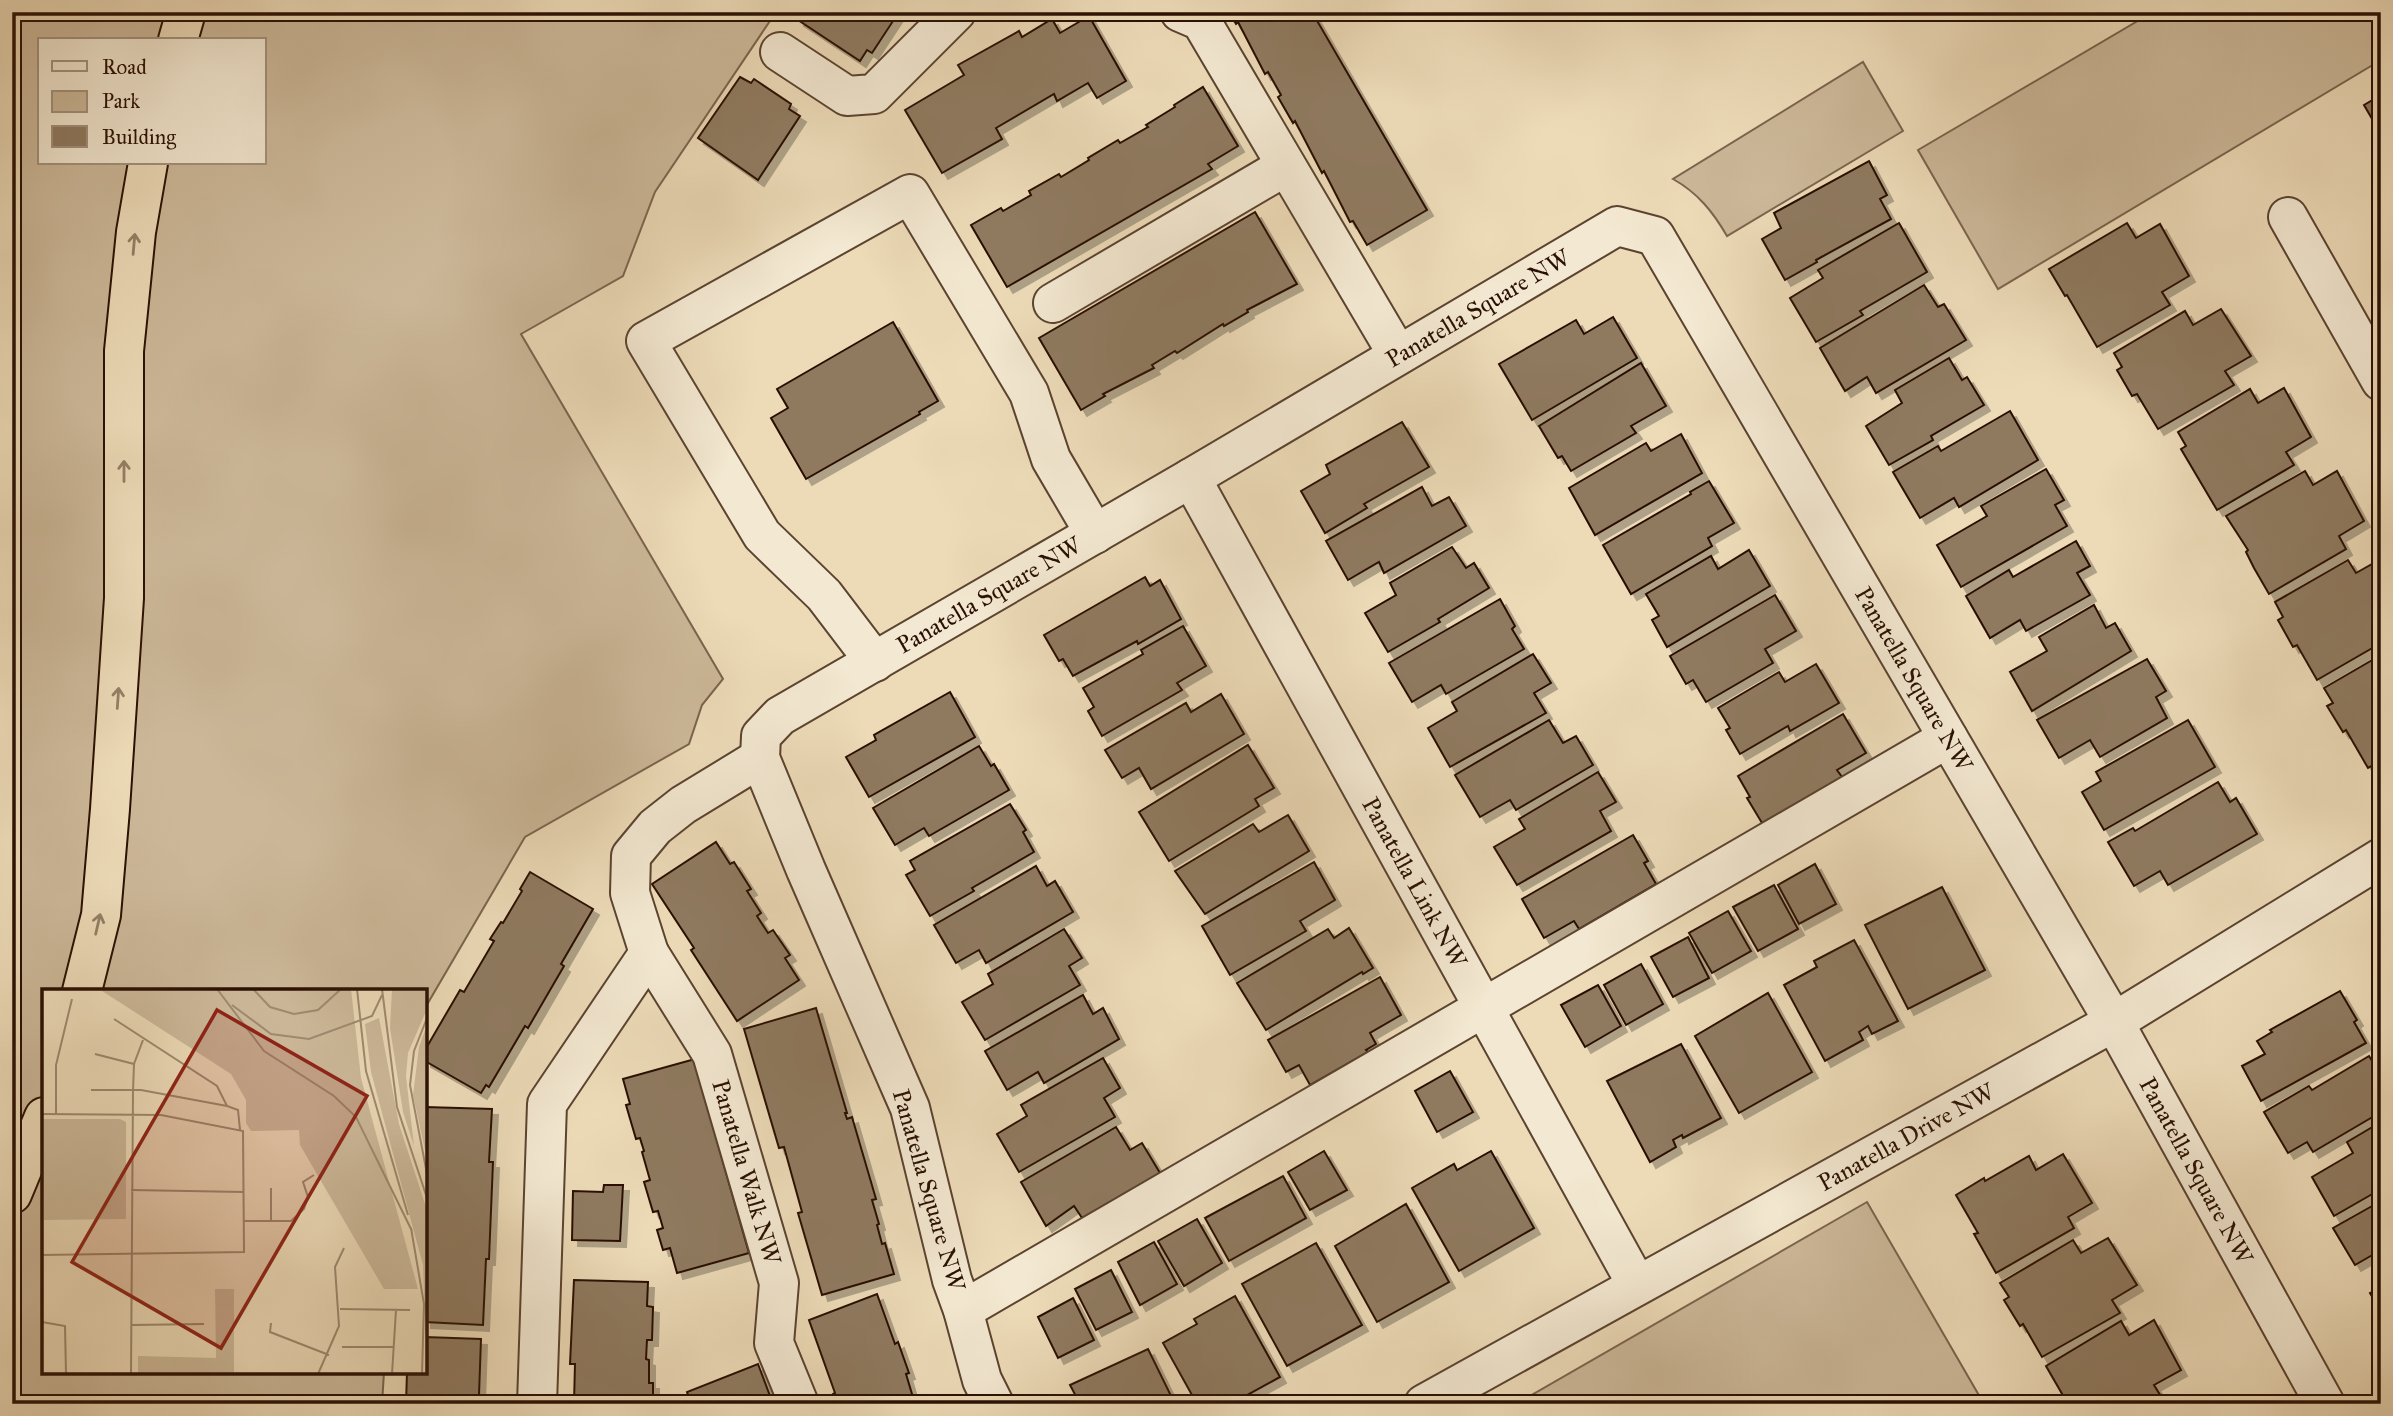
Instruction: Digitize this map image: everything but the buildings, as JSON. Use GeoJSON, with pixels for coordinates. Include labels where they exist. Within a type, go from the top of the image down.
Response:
{"type":"FeatureCollection","features":[{"type":"Feature","properties":{"kind":"highway"},"geometry":{"type":"LineString","coordinates":[[178,38],[186,12]]}},
{"type":"Feature","properties":{"kind":"highway"},"geometry":{"type":"LineString","coordinates":[[82,989],[101,915],[110,809],[124,598],[124,351],[135,232],[148,164]]}},
{"type":"Feature","properties":{"kind":"highway"},"geometry":{"type":"LineString","coordinates":[[12,1194],[42,1122]]}},
{"type":"Feature","properties":{"kind":"street"},"geometry":{"type":"LineString","coordinates":[[780,52],[847,96],[874,94],[956,12]]}},
{"type":"Feature","properties":{"kind":"street"},"geometry":{"type":"LineString","coordinates":[[1180,12],[1201,20],[1398,355]]}},
{"type":"Feature","properties":{"kind":"street"},"geometry":{"type":"LineString","coordinates":[[1053,303],[1286,166]]}},
{"type":"Feature","properties":{"kind":"street"},"geometry":{"type":"LineString","coordinates":[[875,662],[824,595],[762,535],[646,341],[909,194],[1029,393],[1051,458],[1095,534]]}},
{"type":"Feature","properties":{"kind":"street"},"geometry":{"type":"LineString","coordinates":[[2288,218],[2381,381]]}},
{"type":"Feature","properties":{"kind":"street","name":"Panatella Square NW"},"geometry":{"type":"LineString","coordinates":[[994,1404],[982,1380],[964,1310],[952,1280],[910,1108],[760,758],[761,736],[780,716],[1191,478],[1617,226],[1655,236],[2114,1023],[2325,1404]]}},
{"type":"Feature","properties":{"kind":"street","name":"Panatella Link NW"},"geometry":{"type":"LineString","coordinates":[[1191,478],[1637,1285]]}},
{"type":"Feature","properties":{"kind":"street"},"geometry":{"type":"LineString","coordinates":[[964,1310],[1948,738]]}},
{"type":"Feature","properties":{"kind":"street","name":"Panatella Walk NW"},"geometry":{"type":"LineString","coordinates":[[760,758],[683,805],[655,827],[631,856],[630,893],[649,953],[712,1054],[779,1283],[774,1343],[799,1404]]}},
{"type":"Feature","properties":{"kind":"street","name":"Panatella Drive NW"},"geometry":{"type":"LineString","coordinates":[[1424,1404],[2114,1023],[2381,858]]}},
{"type":"Feature","properties":{"kind":"street"},"geometry":{"type":"LineString","coordinates":[[537,1404],[547,1104],[649,953]]}},
{"type":"Feature","properties":{"kind":"green space"},"geometry":{"type":"Polygon","coordinates":[[[12,12],[776,12],[655,192],[623,276],[521,334],[723,679],[702,705],[689,744],[525,837],[427,1005],[427,989],[42,989],[42,1374],[384,1374],[382,1404],[12,1404],[12,12]]]}},
{"type":"Feature","properties":{"kind":"green space"},"geometry":{"type":"Polygon","coordinates":[[[2153,12],[2381,12],[2381,60],[1998,289],[1918,150],[2153,12]]]}},
{"type":"Feature","properties":{"kind":"green space"},"geometry":{"type":"Polygon","coordinates":[[[1863,62],[1903,131],[1727,236],[1704,204],[1690,190],[1673,179],[1863,62]]]}},
{"type":"Feature","properties":{"kind":"green space"},"geometry":{"type":"Polygon","coordinates":[[[1867,1202],[1984,1404],[1516,1404],[1867,1202]]]}}]}
